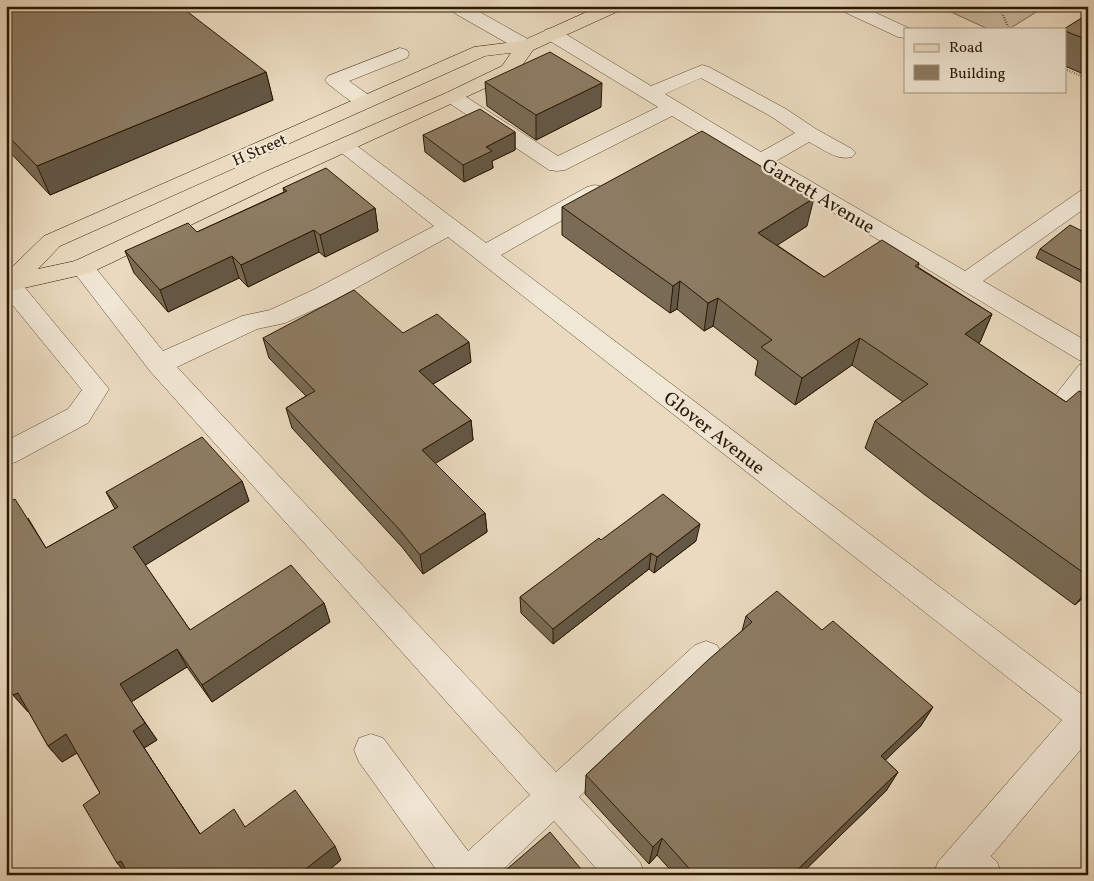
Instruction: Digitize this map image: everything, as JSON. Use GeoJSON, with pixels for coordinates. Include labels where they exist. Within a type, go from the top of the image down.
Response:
{"type":"FeatureCollection","features":[{"type":"Feature","properties":{"kind":"main road","name":"H Street"},"geometry":{"type":"LineString","coordinates":[[8,284],[52,241],[481,51],[526,46],[615,6]]}},
{"type":"Feature","properties":{"kind":"main road","name":"H Street"},"geometry":{"type":"LineString","coordinates":[[8,284],[82,268],[510,70],[526,46]]}},
{"type":"Feature","properties":{"kind":"main road"},"geometry":{"type":"LineString","coordinates":[[172,225],[174,210],[182,202],[319,139],[324,134],[325,129],[322,122]]}},
{"type":"Feature","properties":{"kind":"street"},"geometry":{"type":"LineString","coordinates":[[455,6],[526,46]]}},
{"type":"Feature","properties":{"kind":"street"},"geometry":{"type":"LineString","coordinates":[[846,6],[904,33]]}},
{"type":"Feature","properties":{"kind":"street","name":"Garrett Avenue"},"geometry":{"type":"LineString","coordinates":[[552,34],[761,161],[1088,354]]}},
{"type":"Feature","properties":{"kind":"street"},"geometry":{"type":"LineString","coordinates":[[366,102],[335,80],[400,54]]}},
{"type":"Feature","properties":{"kind":"street"},"geometry":{"type":"LineString","coordinates":[[650,93],[702,71],[779,113],[809,133],[845,153]]}},
{"type":"Feature","properties":{"kind":"street"},"geometry":{"type":"LineString","coordinates":[[452,97],[557,165],[674,107]]}},
{"type":"Feature","properties":{"kind":"street"},"geometry":{"type":"LineString","coordinates":[[683,142],[709,128]]}},
{"type":"Feature","properties":{"kind":"street"},"geometry":{"type":"LineString","coordinates":[[761,161],[809,133]]}},
{"type":"Feature","properties":{"kind":"street","name":"Glover Avenue"},"geometry":{"type":"LineString","coordinates":[[345,146],[1086,716]]}},
{"type":"Feature","properties":{"kind":"street"},"geometry":{"type":"LineString","coordinates":[[486,254],[614,181]]}},
{"type":"Feature","properties":{"kind":"street"},"geometry":{"type":"LineString","coordinates":[[966,282],[1088,196]]}},
{"type":"Feature","properties":{"kind":"street"},"geometry":{"type":"LineString","coordinates":[[159,364],[251,322],[276,317],[324,295],[450,227]]}},
{"type":"Feature","properties":{"kind":"street"},"geometry":{"type":"LineString","coordinates":[[82,268],[159,364],[627,875]]}},
{"type":"Feature","properties":{"kind":"street"},"geometry":{"type":"LineString","coordinates":[[6,454],[78,416],[96,389],[8,284]]}},
{"type":"Feature","properties":{"kind":"street"},"geometry":{"type":"LineString","coordinates":[[1088,372],[1063,402],[1088,417]]}},
{"type":"Feature","properties":{"kind":"street"},"geometry":{"type":"LineString","coordinates":[[470,875],[706,655]]}},
{"type":"Feature","properties":{"kind":"street"},"geometry":{"type":"LineString","coordinates":[[967,869],[1086,716]]}},
{"type":"Feature","properties":{"kind":"street"},"geometry":{"type":"LineString","coordinates":[[371,750],[463,875]]}},
{"type":"Feature","properties":{"kind":"path"},"geometry":{"type":"LineString","coordinates":[[999,6],[1010,28]]}},
{"type":"Feature","properties":{"kind":"path"},"geometry":{"type":"LineString","coordinates":[[1066,69],[1088,79]]}},
{"type":"Feature","properties":{"kind":"shaded area"},"geometry":{"type":"Polygon","coordinates":[[[938,6],[1046,6],[1011,28],[986,28],[938,6]]]}},
{"type":"Feature","properties":{"kind":"building"},"geometry":{"type":"Polygon","coordinates":[[[6,6],[180,6],[266,72],[37,166],[6,134],[6,6]]]}},
{"type":"Feature","properties":{"kind":"building"},"geometry":{"type":"Polygon","coordinates":[[[1088,14],[1088,40],[1066,31],[1066,28],[1088,14]]]}},
{"type":"Feature","properties":{"kind":"building"},"geometry":{"type":"Polygon","coordinates":[[[550,52],[602,83],[536,115],[485,82],[550,52]]]}},
{"type":"Feature","properties":{"kind":"building"},"geometry":{"type":"Polygon","coordinates":[[[480,109],[515,132],[486,147],[492,151],[463,165],[423,135],[480,109]]]}},
{"type":"Feature","properties":{"kind":"building"},"geometry":{"type":"Polygon","coordinates":[[[702,131],[814,198],[758,233],[824,277],[882,240],[919,263],[915,266],[992,314],[965,334],[1066,402],[1079,391],[1088,395],[1088,576],[937,468],[875,421],[928,384],[860,338],[802,378],[761,347],[772,340],[718,298],[708,303],[680,281],[673,286],[562,207],[702,131]]]}},
{"type":"Feature","properties":{"kind":"building"},"geometry":{"type":"Polygon","coordinates":[[[326,168],[375,208],[320,235],[314,230],[241,265],[232,256],[160,290],[125,251],[188,223],[197,232],[287,191],[283,188],[326,168]]]}},
{"type":"Feature","properties":{"kind":"building"},"geometry":{"type":"Polygon","coordinates":[[[1070,225],[1088,234],[1088,274],[1040,249],[1070,225]]]}},
{"type":"Feature","properties":{"kind":"building"},"geometry":{"type":"Polygon","coordinates":[[[354,290],[403,333],[437,314],[469,342],[419,371],[471,420],[422,450],[485,513],[420,555],[398,528],[286,408],[315,391],[263,338],[354,290]]]}},
{"type":"Feature","properties":{"kind":"building"},"geometry":{"type":"Polygon","coordinates":[[[202,437],[242,481],[133,547],[190,630],[291,565],[324,603],[202,685],[177,649],[120,684],[145,723],[133,731],[200,834],[234,809],[245,827],[295,790],[335,846],[298,875],[129,875],[121,861],[117,863],[83,805],[100,793],[66,734],[48,746],[18,693],[13,695],[6,682],[6,503],[15,499],[46,548],[118,507],[106,492],[202,437]]]}},
{"type":"Feature","properties":{"kind":"building"},"geometry":{"type":"Polygon","coordinates":[[[663,494],[700,524],[657,557],[651,553],[553,629],[520,597],[599,538],[601,540],[663,494]]]}},
{"type":"Feature","properties":{"kind":"building"},"geometry":{"type":"Polygon","coordinates":[[[777,591],[822,630],[833,621],[933,707],[881,756],[898,772],[792,875],[695,875],[662,838],[653,847],[586,775],[708,660],[752,622],[746,616],[777,591]]]}},
{"type":"Feature","properties":{"kind":"building"},"geometry":{"type":"Polygon","coordinates":[[[550,832],[586,875],[500,875],[550,832]]]}}]}
